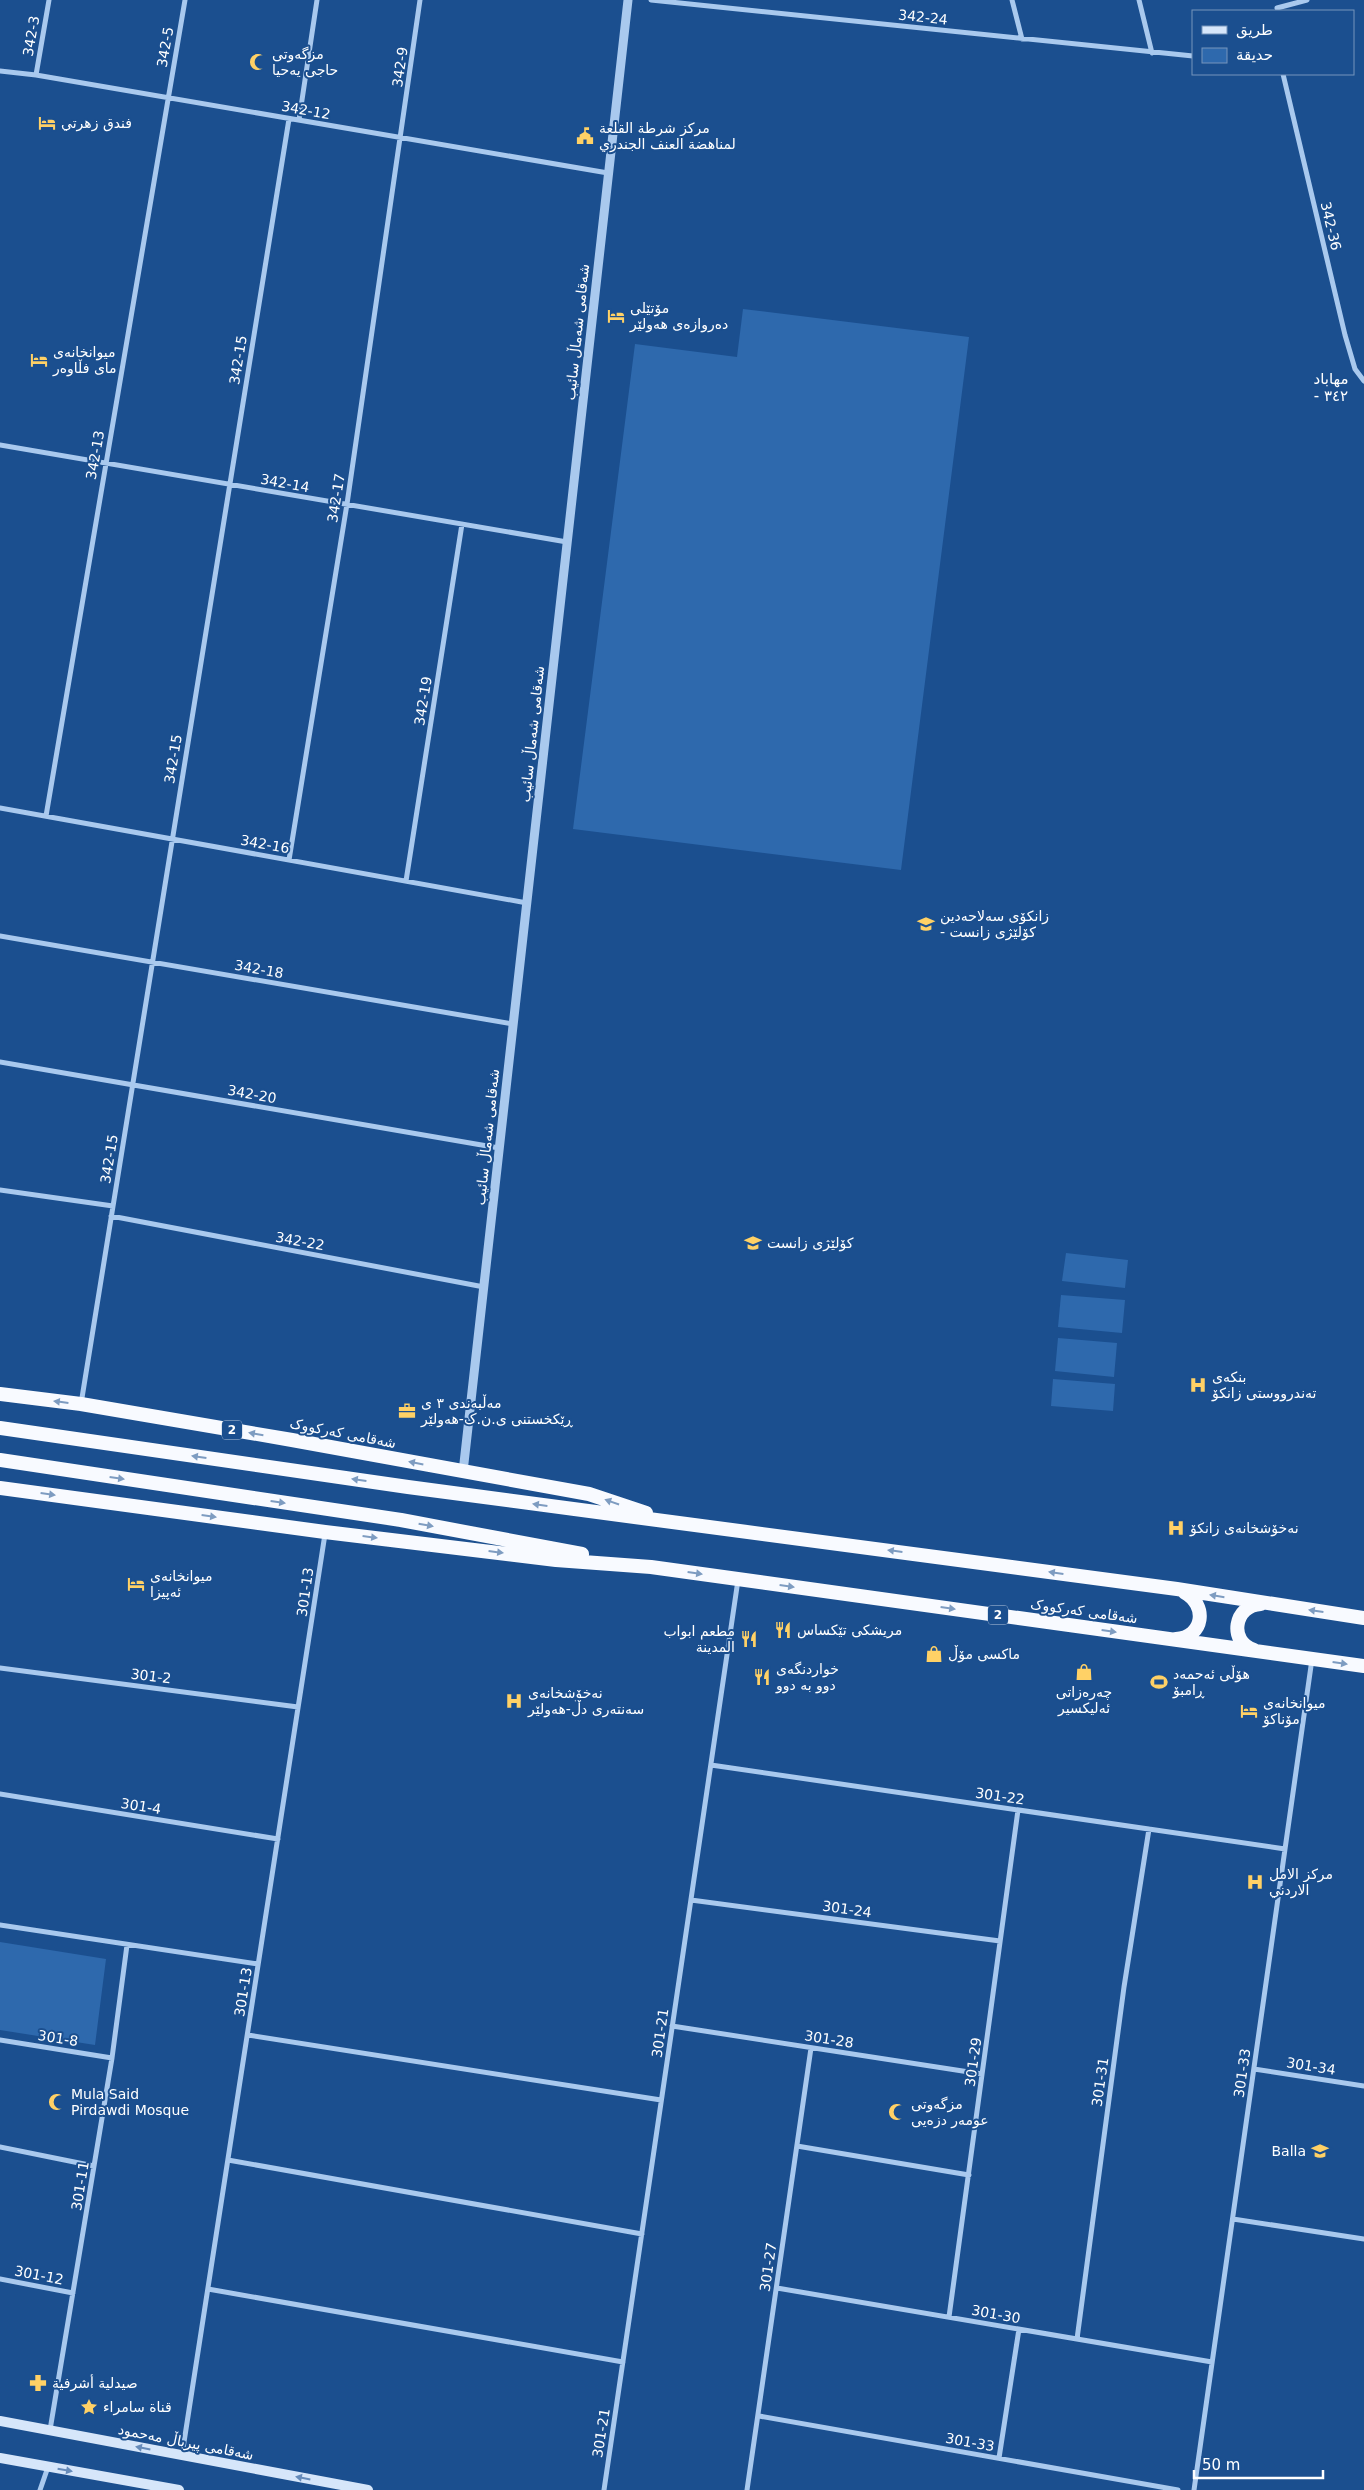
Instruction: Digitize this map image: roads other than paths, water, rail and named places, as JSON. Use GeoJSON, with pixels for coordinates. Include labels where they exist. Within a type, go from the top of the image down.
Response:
{"type":"FeatureCollection","features":[{"type":"Feature","properties":{"kind":"highway","name":"شەقامی کەرکووک"},"geometry":{"type":"LineString","coordinates":[[0,1394],[81,1404],[589,1494],[675,1523]]}},
{"type":"Feature","properties":{"kind":"highway","name":"شەقامی کەرکووک"},"geometry":{"type":"LineString","coordinates":[[0,1428],[408,1487],[1177,1589],[1364,1618]]}},
{"type":"Feature","properties":{"kind":"highway","name":"شەقامی کەرکووک"},"geometry":{"type":"LineString","coordinates":[[0,1460],[401,1520],[652,1567],[1364,1666]]}},
{"type":"Feature","properties":{"kind":"highway","name":"شەقامی کەرکووک"},"geometry":{"type":"LineString","coordinates":[[0,1488],[325,1532],[556,1560],[652,1567]]}},
{"type":"Feature","properties":{"kind":"highway"},"geometry":{"type":"LineString","coordinates":[[1172,1640],[1188,1636],[1198,1624],[1200,1617],[1196,1602],[1191,1596],[1177,1589]]}},
{"type":"Feature","properties":{"kind":"highway"},"geometry":{"type":"LineString","coordinates":[[1257,1651],[1243,1644],[1239,1638],[1238,1621],[1248,1608],[1255,1604],[1265,1604]]}},
{"type":"Feature","properties":{"kind":"main road","name":"شەقامی پیرباڵ مەحمود"},"geometry":{"type":"LineString","coordinates":[[0,2420],[368,2490]]}},
{"type":"Feature","properties":{"kind":"main road"},"geometry":{"type":"LineString","coordinates":[[0,2458],[173,2490]]}},
{"type":"Feature","properties":{"kind":"street","name":"342-3"},"geometry":{"type":"LineString","coordinates":[[36,75],[49,0]]}},
{"type":"Feature","properties":{"kind":"street","name":"342-5"},"geometry":{"type":"LineString","coordinates":[[167,98],[185,0]]}},
{"type":"Feature","properties":{"kind":"street"},"geometry":{"type":"LineString","coordinates":[[299,120],[317,0]]}},
{"type":"Feature","properties":{"kind":"street","name":"342-9"},"geometry":{"type":"LineString","coordinates":[[401,138],[420,0]]}},
{"type":"Feature","properties":{"kind":"street","name":"شەقامی شەماڵ سائیب"},"geometry":{"type":"LineString","coordinates":[[464,1472],[628,0]]}},
{"type":"Feature","properties":{"kind":"street","name":"342-24"},"geometry":{"type":"LineString","coordinates":[[651,0],[1192,56]]}},
{"type":"Feature","properties":{"kind":"street"},"geometry":{"type":"LineString","coordinates":[[1012,0],[1022,39]]}},
{"type":"Feature","properties":{"kind":"street"},"geometry":{"type":"LineString","coordinates":[[1139,0],[1152,53]]}},
{"type":"Feature","properties":{"kind":"street"},"geometry":{"type":"LineString","coordinates":[[1275,0],[1277,10],[1307,0]]}},
{"type":"Feature","properties":{"kind":"street","name":"342-12"},"geometry":{"type":"LineString","coordinates":[[0,71],[36,75],[608,173]]}},
{"type":"Feature","properties":{"kind":"street","name":"342-36"},"geometry":{"type":"LineString","coordinates":[[1283,75],[1345,335],[1355,369],[1364,381]]}},
{"type":"Feature","properties":{"kind":"street","name":"342-13"},"geometry":{"type":"LineString","coordinates":[[46,816],[167,98]]}},
{"type":"Feature","properties":{"kind":"street","name":"342-15"},"geometry":{"type":"LineString","coordinates":[[81,1404],[171,839],[290,118]]}},
{"type":"Feature","properties":{"kind":"street","name":"342-17"},"geometry":{"type":"LineString","coordinates":[[289,860],[347,504],[401,138]]}},
{"type":"Feature","properties":{"kind":"street","name":"342-14"},"geometry":{"type":"LineString","coordinates":[[0,445],[567,542]]}},
{"type":"Feature","properties":{"kind":"street","name":"342-19"},"geometry":{"type":"LineString","coordinates":[[406,882],[462,524]]}},
{"type":"Feature","properties":{"kind":"street","name":"342-16"},"geometry":{"type":"LineString","coordinates":[[0,808],[527,903]]}},
{"type":"Feature","properties":{"kind":"street","name":"342-18"},"geometry":{"type":"LineString","coordinates":[[0,936],[513,1024]]}},
{"type":"Feature","properties":{"kind":"street","name":"342-20"},"geometry":{"type":"LineString","coordinates":[[0,1062],[500,1148]]}},
{"type":"Feature","properties":{"kind":"street"},"geometry":{"type":"LineString","coordinates":[[0,1190],[113,1206]]}},
{"type":"Feature","properties":{"kind":"street","name":"342-22"},"geometry":{"type":"LineString","coordinates":[[111,1216],[484,1287]]}},
{"type":"Feature","properties":{"kind":"street","name":"301-13"},"geometry":{"type":"LineString","coordinates":[[182,2455],[325,1532]]}},
{"type":"Feature","properties":{"kind":"street","name":"301-21"},"geometry":{"type":"LineString","coordinates":[[604,2490],[738,1579]]}},
{"type":"Feature","properties":{"kind":"street","name":"301-33"},"geometry":{"type":"LineString","coordinates":[[1194,2490],[1312,1659]]}},
{"type":"Feature","properties":{"kind":"street","name":"301-2"},"geometry":{"type":"LineString","coordinates":[[0,1668],[298,1707]]}},
{"type":"Feature","properties":{"kind":"street","name":"301-22"},"geometry":{"type":"LineString","coordinates":[[711,1765],[1285,1849]]}},
{"type":"Feature","properties":{"kind":"street","name":"301-4"},"geometry":{"type":"LineString","coordinates":[[0,1794],[278,1839]]}},
{"type":"Feature","properties":{"kind":"street","name":"301-29"},"geometry":{"type":"LineString","coordinates":[[949,2317],[1018,1810]]}},
{"type":"Feature","properties":{"kind":"street","name":"301-31"},"geometry":{"type":"LineString","coordinates":[[1077,2339],[1124,1988],[1149,1829]]}},
{"type":"Feature","properties":{"kind":"street","name":"301-24"},"geometry":{"type":"LineString","coordinates":[[691,1900],[1000,1941]]}},
{"type":"Feature","properties":{"kind":"street"},"geometry":{"type":"LineString","coordinates":[[0,1926],[258,1964]]}},
{"type":"Feature","properties":{"kind":"street","name":"301-11"},"geometry":{"type":"LineString","coordinates":[[50,2430],[112,2058],[127,1944]]}},
{"type":"Feature","properties":{"kind":"street","name":"301-28"},"geometry":{"type":"LineString","coordinates":[[672,2026],[982,2074]]}},
{"type":"Feature","properties":{"kind":"street"},"geometry":{"type":"LineString","coordinates":[[248,2035],[661,2100]]}},
{"type":"Feature","properties":{"kind":"street","name":"301-8"},"geometry":{"type":"LineString","coordinates":[[0,2040],[112,2058]]}},
{"type":"Feature","properties":{"kind":"street","name":"301-27"},"geometry":{"type":"LineString","coordinates":[[747,2490],[811,2048]]}},
{"type":"Feature","properties":{"kind":"street","name":"301-34"},"geometry":{"type":"LineString","coordinates":[[1254,2069],[1364,2086]]}},
{"type":"Feature","properties":{"kind":"street"},"geometry":{"type":"LineString","coordinates":[[796,2146],[969,2175]]}},
{"type":"Feature","properties":{"kind":"street"},"geometry":{"type":"LineString","coordinates":[[0,2147],[94,2166]]}},
{"type":"Feature","properties":{"kind":"street"},"geometry":{"type":"LineString","coordinates":[[228,2160],[642,2234]]}},
{"type":"Feature","properties":{"kind":"street"},"geometry":{"type":"LineString","coordinates":[[1232,2219],[1364,2239]]}},
{"type":"Feature","properties":{"kind":"street","name":"301-12"},"geometry":{"type":"LineString","coordinates":[[0,2279],[73,2294]]}},
{"type":"Feature","properties":{"kind":"street","name":"301-30"},"geometry":{"type":"LineString","coordinates":[[777,2288],[1212,2362]]}},
{"type":"Feature","properties":{"kind":"street"},"geometry":{"type":"LineString","coordinates":[[208,2289],[623,2362]]}},
{"type":"Feature","properties":{"kind":"street"},"geometry":{"type":"LineString","coordinates":[[999,2458],[1019,2329]]}},
{"type":"Feature","properties":{"kind":"street","name":"301-33"},"geometry":{"type":"LineString","coordinates":[[759,2416],[1178,2490]]}},
{"type":"Feature","properties":{"kind":"street"},"geometry":{"type":"LineString","coordinates":[[40,2490],[48,2466]]}},
{"type":"Feature","properties":{"kind":"place","name":"مزگەوتی حاجی یەحیا"},"geometry":{"type":"Point","coordinates":[258,62]}},
{"type":"Feature","properties":{"kind":"place","name":"فندق زهرتي"},"geometry":{"type":"Point","coordinates":[47,123]}},
{"type":"Feature","properties":{"kind":"place","name":"مركز شرطة القلعة لمناهضة العنف الجندري"},"geometry":{"type":"Point","coordinates":[585,136]}},
{"type":"Feature","properties":{"kind":"place","name":"مۆتێلی دەروازەی هەولێر"},"geometry":{"type":"Point","coordinates":[616,316]}},
{"type":"Feature","properties":{"kind":"place","name":"میوانخانەی مای فڵاوەر"},"geometry":{"type":"Point","coordinates":[39,360]}},
{"type":"Feature","properties":{"kind":"place","name":"زانکۆی سەلاحەدین - کۆلێژی زانست"},"geometry":{"type":"Point","coordinates":[926,924]}},
{"type":"Feature","properties":{"kind":"place","name":"کۆلێژی زانست"},"geometry":{"type":"Point","coordinates":[753,1243]}},
{"type":"Feature","properties":{"kind":"place","name":"بنکەی تەندرووستی زانکۆ"},"geometry":{"type":"Point","coordinates":[1198,1385]}},
{"type":"Feature","properties":{"kind":"place","name":"مەڵبەندی ٣ ی ڕێکخستنی ی.ن.ک-هەولێر"},"geometry":{"type":"Point","coordinates":[407,1411]}},
{"type":"Feature","properties":{"kind":"place","name":"نەخۆشخانەی زانکۆ"},"geometry":{"type":"Point","coordinates":[1176,1528]}},
{"type":"Feature","properties":{"kind":"place","name":"میوانخانەی ئەپیزا"},"geometry":{"type":"Point","coordinates":[136,1584]}},
{"type":"Feature","properties":{"kind":"place","name":"مریشکی تێکساس"},"geometry":{"type":"Point","coordinates":[783,1630]}},
{"type":"Feature","properties":{"kind":"place","name":"مطعم ابواب المدينة"},"geometry":{"type":"Point","coordinates":[749,1639]}},
{"type":"Feature","properties":{"kind":"place","name":"ماکسی مۆڵ"},"geometry":{"type":"Point","coordinates":[934,1654]}},
{"type":"Feature","properties":{"kind":"place","name":"چەرەزاتی ئەلیکسیر"},"geometry":{"type":"Point","coordinates":[1084,1672]}},
{"type":"Feature","properties":{"kind":"place","name":"خواردنگەی دوو بە دوو"},"geometry":{"type":"Point","coordinates":[762,1677]}},
{"type":"Feature","properties":{"kind":"place","name":"هۆڵی ئەحمەد ڕامبۆ"},"geometry":{"type":"Point","coordinates":[1159,1682]}},
{"type":"Feature","properties":{"kind":"place","name":"نەخۆشخانەی سەنتەری دڵ-هەولێر"},"geometry":{"type":"Point","coordinates":[514,1701]}},
{"type":"Feature","properties":{"kind":"place","name":"میوانخانەی مۆناکۆ"},"geometry":{"type":"Point","coordinates":[1249,1711]}},
{"type":"Feature","properties":{"kind":"place","name":"مركز الامل الاردني"},"geometry":{"type":"Point","coordinates":[1255,1882]}},
{"type":"Feature","properties":{"kind":"place","name":"Mula Said Pirdawdi Mosque"},"geometry":{"type":"Point","coordinates":[57,2102]}},
{"type":"Feature","properties":{"kind":"place","name":"مزگەوتی عومەر دزەیی"},"geometry":{"type":"Point","coordinates":[897,2112]}},
{"type":"Feature","properties":{"kind":"place","name":"Balla"},"geometry":{"type":"Point","coordinates":[1320,2151]}},
{"type":"Feature","properties":{"kind":"place","name":"صيدلية أشرفية"},"geometry":{"type":"Point","coordinates":[38,2383]}},
{"type":"Feature","properties":{"kind":"place","name":"قناة سامراء"},"geometry":{"type":"Point","coordinates":[89,2407]}},
{"type":"Feature","properties":{"kind":"district","name":"مهاباد - ٣٤٢"},"geometry":{"type":"Point","coordinates":[1331,388]}}]}
